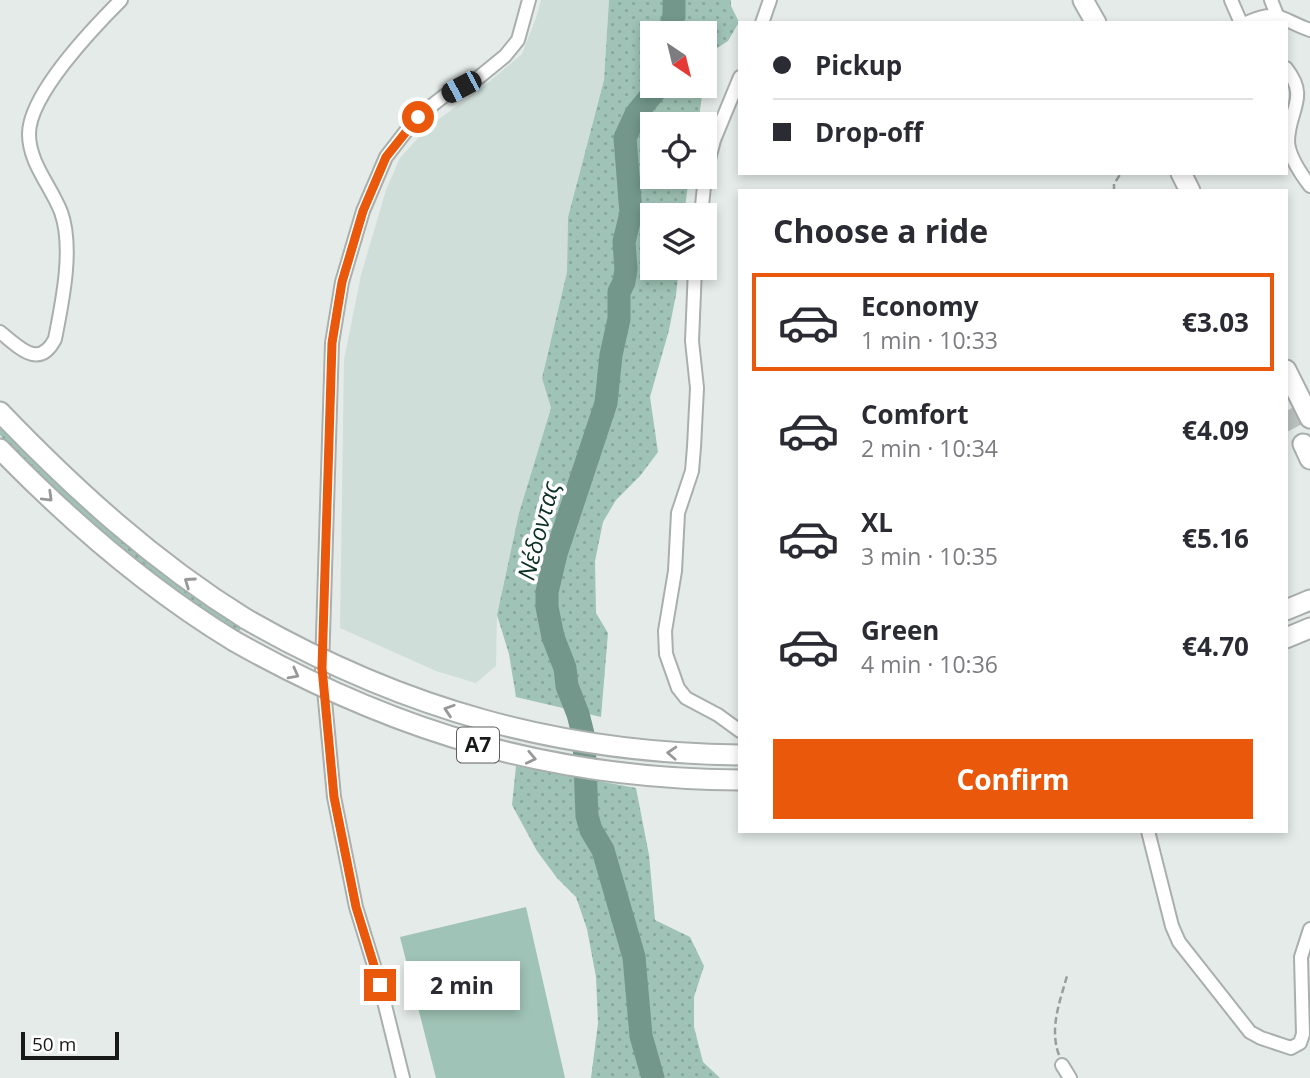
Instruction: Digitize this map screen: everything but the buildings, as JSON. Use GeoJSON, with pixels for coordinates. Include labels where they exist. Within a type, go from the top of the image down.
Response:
{"type":"FeatureCollection","features":[{"type":"Feature","properties":{"kind":"highway"},"geometry":{"type":"LineString","coordinates":[[1083,0],[1095,21]]}},
{"type":"Feature","properties":{"kind":"highway"},"geometry":{"type":"LineString","coordinates":[[1288,374],[1310,418]]}},
{"type":"Feature","properties":{"kind":"highway","name":"Α7"},"geometry":{"type":"LineString","coordinates":[[0,412],[81,492],[153,555],[215,600],[316,657],[402,693],[476,718],[554,737],[632,750],[738,755]]}},
{"type":"Feature","properties":{"kind":"highway","name":"Α7"},"geometry":{"type":"LineString","coordinates":[[0,449],[65,513],[139,577],[201,621],[308,681],[431,731],[505,753],[630,776],[738,780]]}},
{"type":"Feature","properties":{"kind":"highway"},"geometry":{"type":"LineString","coordinates":[[1288,609],[1310,600]]}},
{"type":"Feature","properties":{"kind":"highway"},"geometry":{"type":"LineString","coordinates":[[1288,637],[1310,628]]}},
{"type":"Feature","properties":{"kind":"street"},"geometry":{"type":"LineString","coordinates":[[0,332],[31,355],[40,355],[50,349],[55,339],[66,242],[62,215],[31,154],[29,133],[33,111],[46,88],[96,24],[121,0]]}},
{"type":"Feature","properties":{"kind":"street"},"geometry":{"type":"LineString","coordinates":[[403,1078],[380,985],[356,907],[334,797],[322,668],[332,343],[345,270],[363,211],[386,157],[418,117],[444,96],[478,78],[505,56],[518,40],[529,0]]}},
{"type":"Feature","properties":{"kind":"street"},"geometry":{"type":"LineString","coordinates":[[763,21],[770,0]]}},
{"type":"Feature","properties":{"kind":"street"},"geometry":{"type":"LineString","coordinates":[[1231,0],[1242,21]]}},
{"type":"Feature","properties":{"kind":"street"},"geometry":{"type":"LineString","coordinates":[[1271,0],[1277,15]]}},
{"type":"Feature","properties":{"kind":"street"},"geometry":{"type":"LineString","coordinates":[[1249,21],[1266,15],[1277,15],[1310,30]]}},
{"type":"Feature","properties":{"kind":"street"},"geometry":{"type":"LineString","coordinates":[[1288,70],[1307,91],[1290,132],[1289,143],[1295,162],[1310,186]]}},
{"type":"Feature","properties":{"kind":"street"},"geometry":{"type":"LineString","coordinates":[[717,133],[738,82]]}},
{"type":"Feature","properties":{"kind":"street"},"geometry":{"type":"LineString","coordinates":[[695,280],[692,341],[698,388],[694,447],[692,471],[678,513],[675,571],[664,631],[666,654],[678,688],[686,698],[738,730]]}},
{"type":"Feature","properties":{"kind":"street"},"geometry":{"type":"LineString","coordinates":[[1149,833],[1172,926],[1187,954],[1250,1032],[1292,1048],[1300,1043],[1303,1034],[1301,957],[1310,929]]}},
{"type":"Feature","properties":{"kind":"street"},"geometry":{"type":"LineString","coordinates":[[1062,1065],[1070,1078]]}},
{"type":"Feature","properties":{"kind":"path"},"geometry":{"type":"LineString","coordinates":[[1062,1065],[1056,1047],[1055,1032],[1057,1012],[1068,976]]}},
{"type":"Feature","properties":{"kind":"shaded area"},"geometry":{"type":"Polygon","coordinates":[[[541,0],[609,0],[604,80],[568,216],[567,272],[542,378],[551,408],[519,513],[497,615],[496,666],[476,683],[436,671],[340,628],[344,360],[361,275],[386,190],[400,158],[427,128],[522,54],[541,0]]]}},
{"type":"Feature","properties":{"kind":"green space"},"geometry":{"type":"Polygon","coordinates":[[[609,0],[731,0],[738,24],[728,41],[718,47],[718,21],[640,21],[640,98],[702,98],[700,112],[640,112],[640,189],[687,189],[686,203],[640,203],[640,280],[678,280],[669,330],[650,397],[658,452],[640,476],[616,500],[603,522],[595,561],[596,613],[608,633],[601,717],[516,697],[509,654],[497,615],[519,513],[551,408],[542,378],[567,272],[568,217],[604,80],[609,0]]]}},
{"type":"Feature","properties":{"kind":"green space"},"geometry":{"type":"Polygon","coordinates":[[[0,425],[114,534],[176,583],[242,627],[238,633],[173,588],[84,516],[0,435],[0,425]]]}},
{"type":"Feature","properties":{"kind":"green space"},"geometry":{"type":"Polygon","coordinates":[[[516,766],[636,788],[649,855],[655,920],[690,937],[704,966],[694,997],[694,1027],[703,1062],[720,1078],[591,1078],[598,1023],[596,977],[587,929],[576,897],[557,878],[537,851],[512,805],[516,766]]]}},
{"type":"Feature","properties":{"kind":"green space"},"geometry":{"type":"Polygon","coordinates":[[[526,907],[565,1078],[436,1078],[400,937],[526,907]]]}},
{"type":"Feature","properties":{"kind":"waterway","name":"Νέδoντας"},"geometry":{"type":"LineString","coordinates":[[672,21],[674,0]]}},
{"type":"Feature","properties":{"kind":"waterway","name":"Νέδoντας"},"geometry":{"type":"LineString","coordinates":[[649,98],[636,114],[625,138],[631,213],[624,242],[626,269],[619,292],[619,319],[611,355],[606,403],[556,554],[547,592],[547,607],[553,637],[565,668],[567,686],[584,738],[587,816],[591,830],[603,850],[634,957],[641,1036],[653,1078]]}},
{"type":"Feature","properties":{"kind":"tunnel"},"geometry":{"type":"LineString","coordinates":[[1288,415],[1303,444]]}},
{"type":"Feature","properties":{"kind":"route"},"geometry":{"type":"LineString","coordinates":[[380,985],[356,907],[334,797],[322,668],[332,343],[342,282],[363,211],[386,157],[418,117]]}}]}
